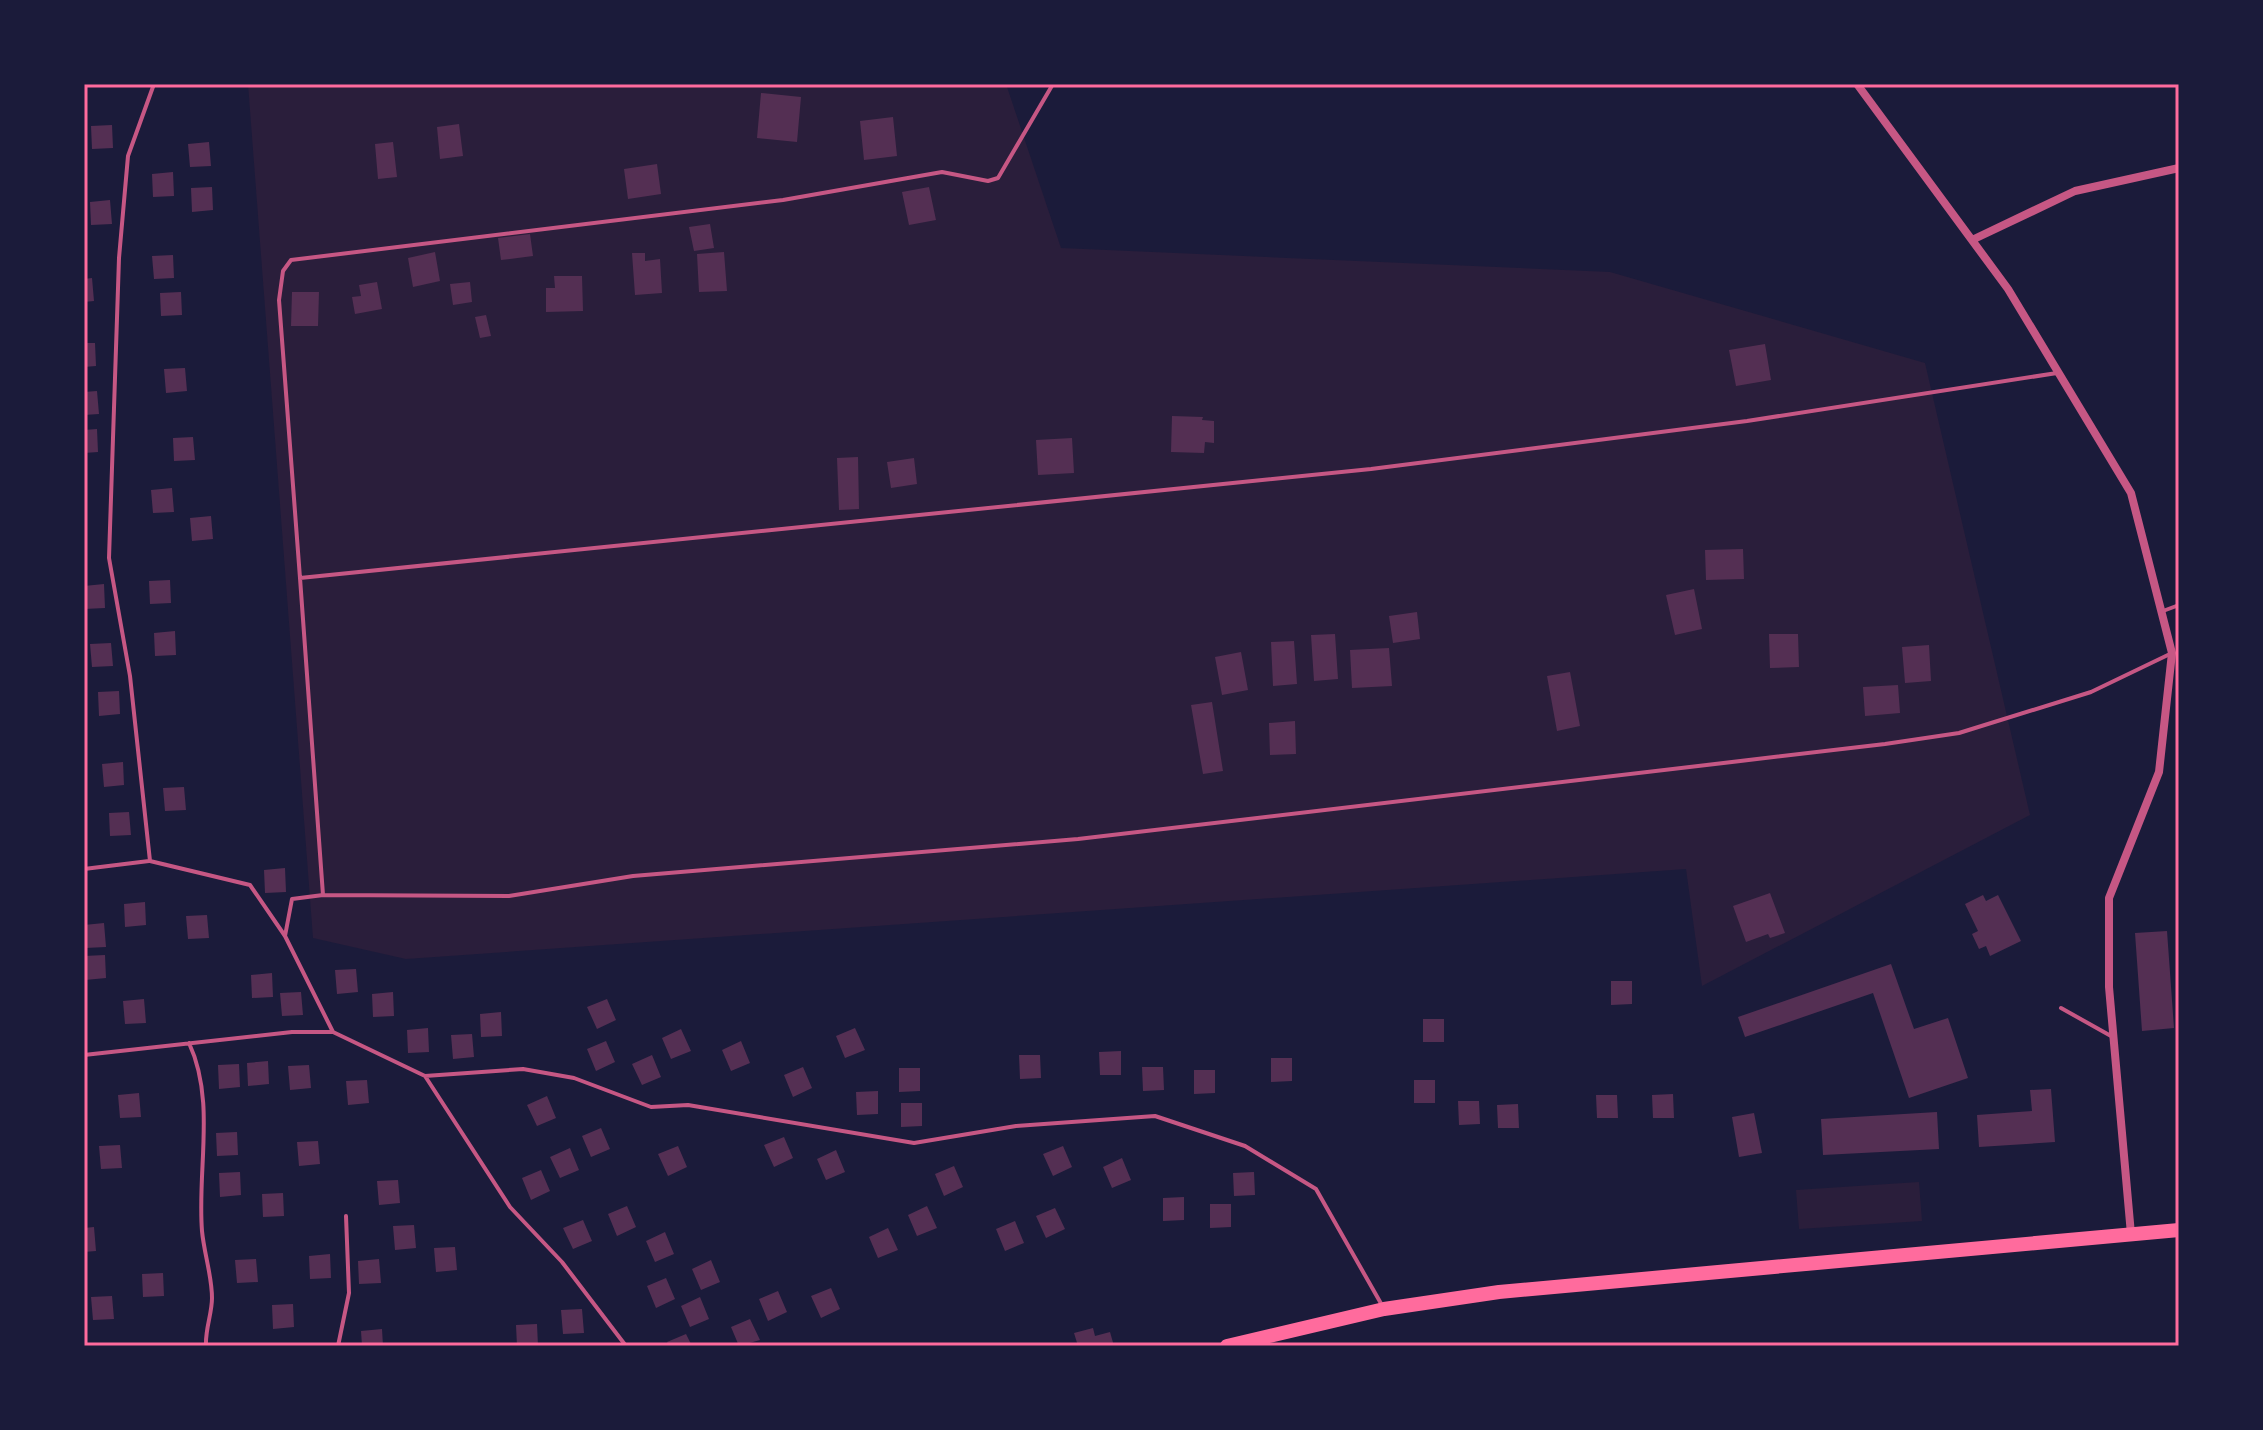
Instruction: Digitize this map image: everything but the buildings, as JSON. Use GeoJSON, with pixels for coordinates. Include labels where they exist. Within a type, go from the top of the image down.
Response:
{"type":"FeatureCollection","features":[{"type":"Feature","properties":{"kind":"highway"},"geometry":{"type":"LineString","coordinates":[[1227,1346],[1384,1309],[1499,1292],[2179,1230]]}},
{"type":"Feature","properties":{"kind":"street"},"geometry":{"type":"LineString","coordinates":[[1857,84],[2008,289],[2131,493],[2172,653],[2159,772],[2109,898],[2109,987],[2131,1234]]}},
{"type":"Feature","properties":{"kind":"street"},"geometry":{"type":"LineString","coordinates":[[1972,240],[2075,191],[2179,168]]}},
{"type":"Feature","properties":{"kind":"lane"},"geometry":{"type":"LineString","coordinates":[[150,861],[130,676],[109,558],[119,258],[128,156],[154,84]]}},
{"type":"Feature","properties":{"kind":"lane"},"geometry":{"type":"LineString","coordinates":[[323,895],[279,300],[283,271],[291,260],[783,200],[942,172],[988,181],[998,178],[1053,84]]}},
{"type":"Feature","properties":{"kind":"lane"},"geometry":{"type":"LineString","coordinates":[[300,578],[1371,469],[1747,421],[2059,373]]}},
{"type":"Feature","properties":{"kind":"lane"},"geometry":{"type":"LineString","coordinates":[[2161,612],[2179,605]]}},
{"type":"Feature","properties":{"kind":"lane"},"geometry":{"type":"LineString","coordinates":[[285,936],[292,899],[323,895],[509,896],[633,876],[1078,839],[1959,733],[2091,692],[2172,653]]}},
{"type":"Feature","properties":{"kind":"lane"},"geometry":{"type":"LineString","coordinates":[[84,869],[150,861],[250,885],[285,936],[333,1032]]}},
{"type":"Feature","properties":{"kind":"lane"},"geometry":{"type":"LineString","coordinates":[[2061,1008],[2114,1037]]}},
{"type":"Feature","properties":{"kind":"lane"},"geometry":{"type":"LineString","coordinates":[[84,1055],[292,1032],[333,1032],[425,1076],[523,1069],[574,1078],[651,1107],[688,1105],[914,1143],[1016,1126],[1155,1116],[1245,1146],[1316,1189],[1384,1309]]}},
{"type":"Feature","properties":{"kind":"lane"},"geometry":{"type":"LineString","coordinates":[[189,1043],[198,1062],[202,1096],[202,1229],[212,1298],[206,1346]]}},
{"type":"Feature","properties":{"kind":"lane"},"geometry":{"type":"LineString","coordinates":[[425,1076],[510,1207],[562,1262],[626,1346]]}},
{"type":"Feature","properties":{"kind":"lane"},"geometry":{"type":"LineString","coordinates":[[338,1346],[349,1293],[346,1216]]}},
{"type":"Feature","properties":{"kind":"shaded area"},"geometry":{"type":"Polygon","coordinates":[[[248,84],[1006,84],[1061,248],[1610,272],[1925,363],[2030,815],[1702,986],[1686,869],[406,959],[313,938],[248,84]]]}},
{"type":"Feature","properties":{"kind":"shaded area"},"geometry":{"type":"Polygon","coordinates":[[[1919,1182],[1922,1221],[1799,1229],[1796,1190],[1919,1182]]]}}]}
